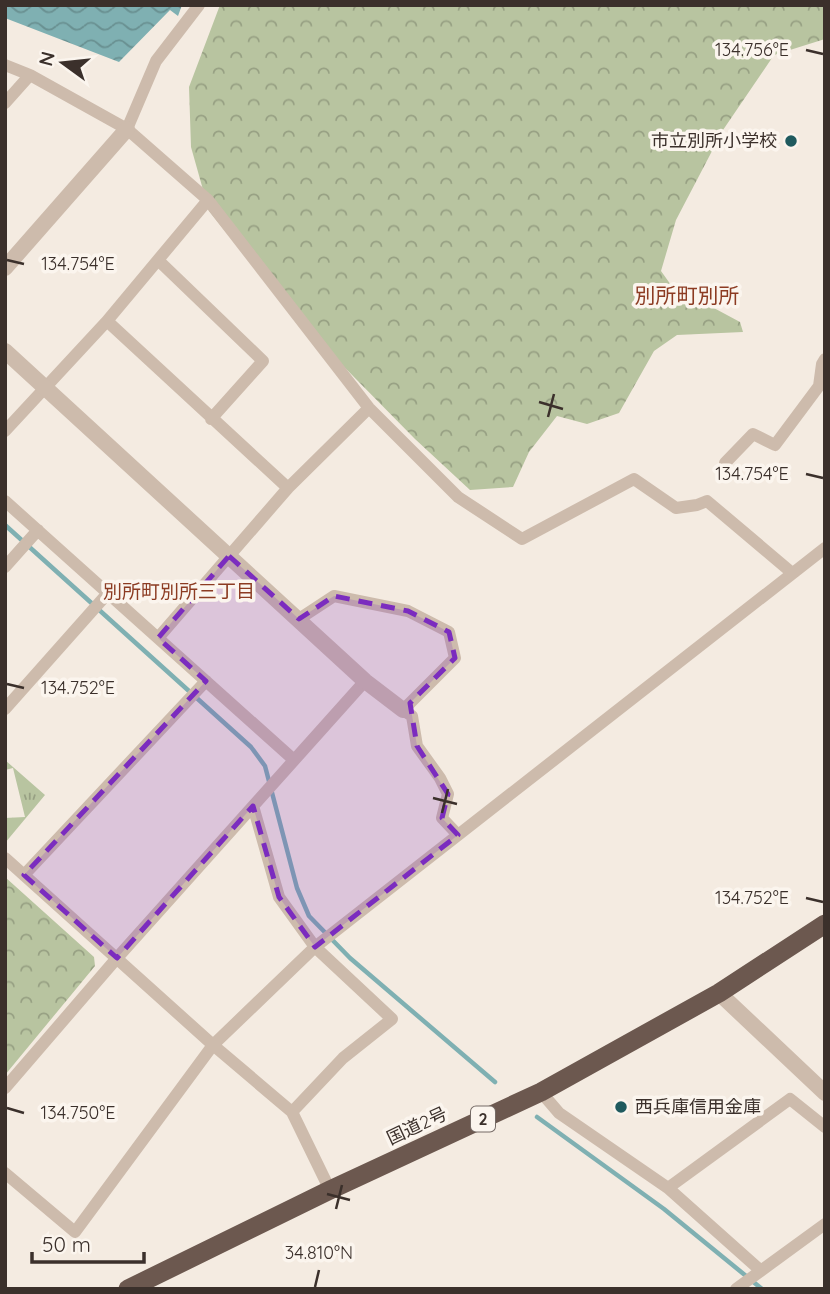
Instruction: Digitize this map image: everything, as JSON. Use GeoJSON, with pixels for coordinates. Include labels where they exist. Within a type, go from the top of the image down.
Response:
{"type":"FeatureCollection","features":[{"type":"Feature","properties":{"kind":"highway","name":"国道2号"},"geometry":{"type":"LineString","coordinates":[[128,1289],[330,1190],[541,1093],[719,993],[825,924]]}},
{"type":"Feature","properties":{"kind":"street"},"geometry":{"type":"LineString","coordinates":[[5,268],[127,130],[156,61],[198,5]]}},
{"type":"Feature","properties":{"kind":"street"},"geometry":{"type":"LineString","coordinates":[[5,65],[30,75],[127,130],[208,201],[369,408],[458,497],[522,539],[634,479],[676,508],[697,505],[707,500],[791,572]]}},
{"type":"Feature","properties":{"kind":"street"},"geometry":{"type":"LineString","coordinates":[[5,103],[30,75]]}},
{"type":"Feature","properties":{"kind":"street"},"geometry":{"type":"LineString","coordinates":[[5,431],[107,321],[208,201]]}},
{"type":"Feature","properties":{"kind":"street"},"geometry":{"type":"LineString","coordinates":[[159,261],[263,361],[211,419]]}},
{"type":"Feature","properties":{"kind":"street"},"geometry":{"type":"LineString","coordinates":[[107,321],[288,488]]}},
{"type":"Feature","properties":{"kind":"street"},"geometry":{"type":"LineString","coordinates":[[5,351],[365,681],[412,716],[417,746],[448,794],[442,818],[458,835]]}},
{"type":"Feature","properties":{"kind":"street"},"geometry":{"type":"LineString","coordinates":[[725,463],[753,434],[775,445],[819,386],[825,359]]}},
{"type":"Feature","properties":{"kind":"street"},"geometry":{"type":"LineString","coordinates":[[158,638],[288,488],[369,408]]}},
{"type":"Feature","properties":{"kind":"street"},"geometry":{"type":"LineString","coordinates":[[5,500],[294,760]]}},
{"type":"Feature","properties":{"kind":"street"},"geometry":{"type":"LineString","coordinates":[[5,568],[38,530]]}},
{"type":"Feature","properties":{"kind":"street"},"geometry":{"type":"LineString","coordinates":[[5,1173],[75,1232],[213,1045],[315,947],[825,548]]}},
{"type":"Feature","properties":{"kind":"street"},"geometry":{"type":"LineString","coordinates":[[5,709],[108,593]]}},
{"type":"Feature","properties":{"kind":"street"},"geometry":{"type":"LineString","coordinates":[[299,619],[334,596],[408,611],[449,632],[455,658],[403,710]]}},
{"type":"Feature","properties":{"kind":"street"},"geometry":{"type":"LineString","coordinates":[[24,874],[206,681]]}},
{"type":"Feature","properties":{"kind":"street"},"geometry":{"type":"LineString","coordinates":[[5,1088],[117,958],[365,681]]}},
{"type":"Feature","properties":{"kind":"street"},"geometry":{"type":"LineString","coordinates":[[253,806],[279,897],[315,947],[392,1018],[343,1058],[292,1112]]}},
{"type":"Feature","properties":{"kind":"street"},"geometry":{"type":"LineString","coordinates":[[5,858],[213,1045],[292,1112],[330,1190]]}},
{"type":"Feature","properties":{"kind":"street"},"geometry":{"type":"LineString","coordinates":[[719,993],[825,1093]]}},
{"type":"Feature","properties":{"kind":"street"},"geometry":{"type":"LineString","coordinates":[[541,1093],[559,1113],[668,1188],[748,1279],[825,1224]]}},
{"type":"Feature","properties":{"kind":"street"},"geometry":{"type":"LineString","coordinates":[[668,1188],[790,1099],[825,1127]]}},
{"type":"Feature","properties":{"kind":"highlighted area"},"geometry":{"type":"Polygon","coordinates":[[[229,556],[299,619],[334,596],[408,611],[449,632],[455,658],[410,703],[417,746],[448,794],[442,818],[458,835],[315,947],[279,897],[253,806],[117,958],[24,875],[206,681],[158,638],[229,556]]]}},
{"type":"Feature","properties":{"kind":"green space"},"geometry":{"type":"Polygon","coordinates":[[[220,5],[825,5],[825,39],[774,55],[723,130],[676,220],[661,271],[671,285],[740,322],[743,332],[677,335],[654,351],[619,413],[587,424],[557,416],[529,452],[513,487],[470,490],[415,439],[293,315],[209,211],[191,147],[189,87],[220,5]]]}},
{"type":"Feature","properties":{"kind":"green space"},"geometry":{"type":"Polygon","coordinates":[[[5,760],[45,795],[5,843],[5,818],[25,817],[13,768],[5,770],[5,760]]]}},
{"type":"Feature","properties":{"kind":"green space"},"geometry":{"type":"Polygon","coordinates":[[[5,877],[94,957],[95,966],[5,1075],[5,877]]]}},
{"type":"Feature","properties":{"kind":"water"},"geometry":{"type":"Polygon","coordinates":[[[5,5],[182,5],[178,16],[170,10],[119,62],[5,18],[5,5]]]}},
{"type":"Feature","properties":{"kind":"waterway"},"geometry":{"type":"LineString","coordinates":[[5,525],[251,747],[265,766],[297,888],[309,916],[350,958],[495,1082]]}},
{"type":"Feature","properties":{"kind":"waterway"},"geometry":{"type":"LineString","coordinates":[[537,1117],[664,1209],[762,1289]]}},
{"type":"Feature","properties":{"kind":"place","name":"市立別所小学校"},"geometry":{"type":"Point","coordinates":[791,141]}},
{"type":"Feature","properties":{"kind":"place","name":"西兵庫信用金庫"},"geometry":{"type":"Point","coordinates":[621,1107]}},
{"type":"Feature","properties":{"kind":"district","name":"別所町別所"},"geometry":{"type":"Point","coordinates":[687,296]}},
{"type":"Feature","properties":{"kind":"district","name":"別所町別所三丁目"},"geometry":{"type":"Point","coordinates":[179,591]}}]}
